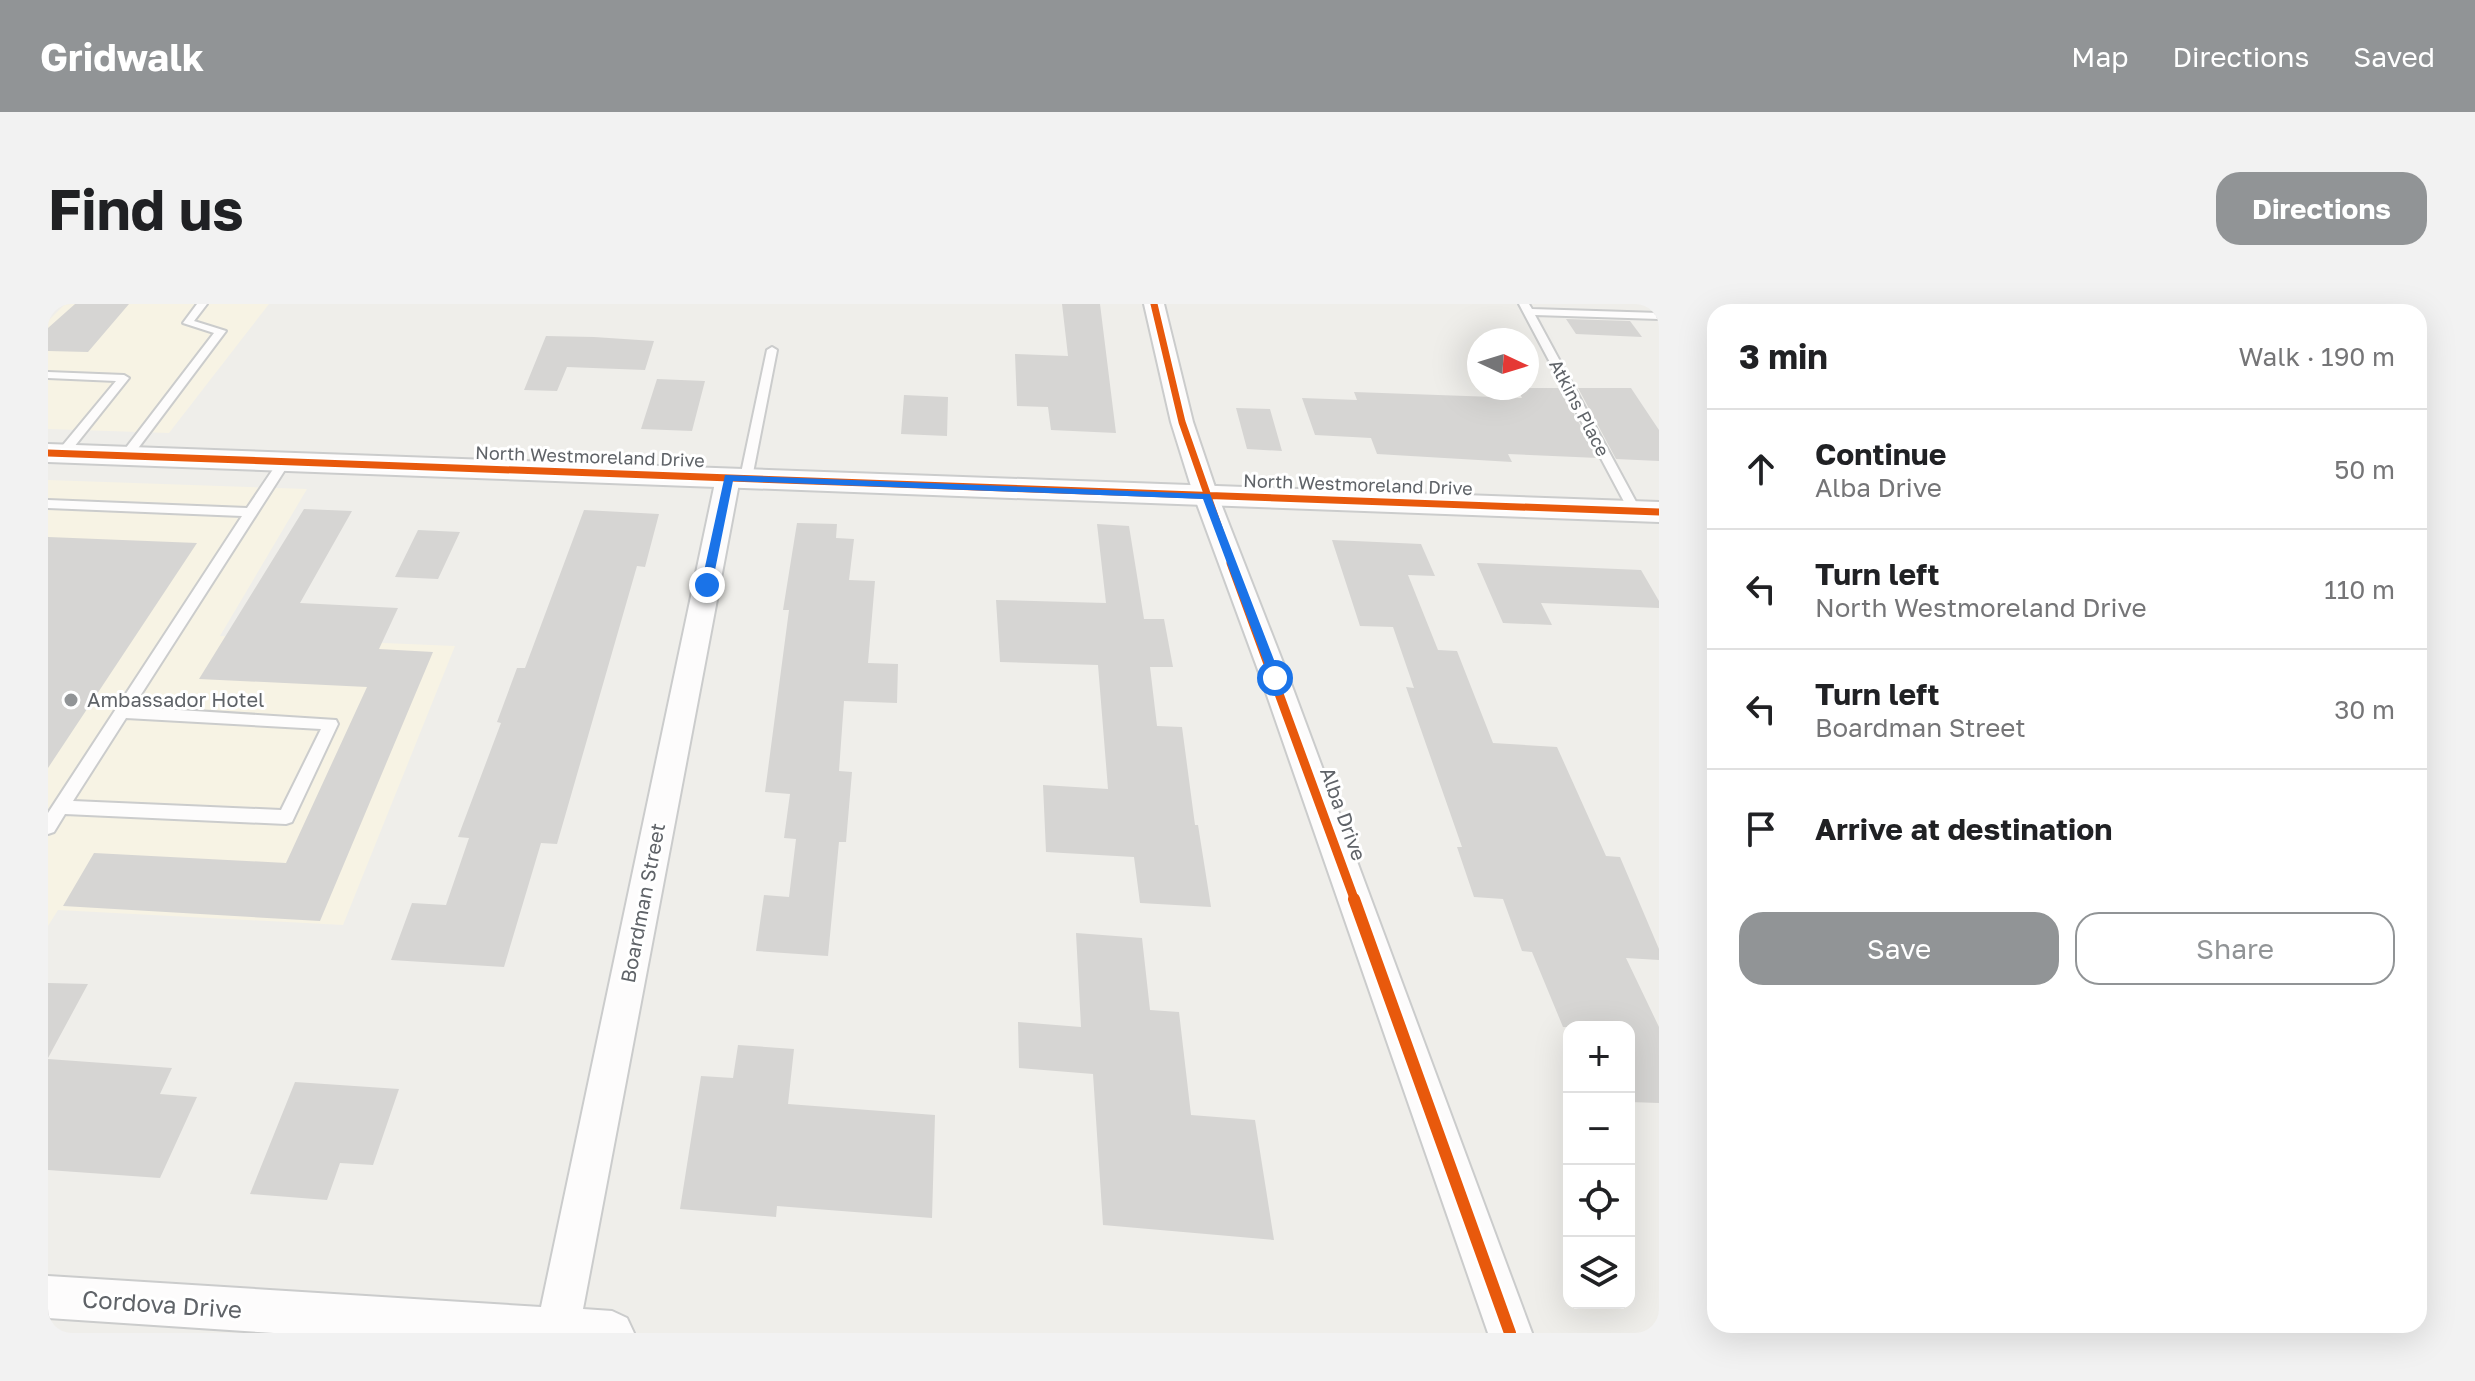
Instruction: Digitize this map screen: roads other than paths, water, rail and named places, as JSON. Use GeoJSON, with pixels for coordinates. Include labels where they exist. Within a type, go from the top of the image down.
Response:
{"type":"FeatureCollection","features":[{"type":"Feature","properties":{"kind":"street","name":"Alba Drive"},"geometry":{"type":"LineString","coordinates":[[1154,304],[1182,422],[1206,496],[1275,678],[1510,1333]]}},
{"type":"Feature","properties":{"kind":"street","name":"North Westmoreland Drive"},"geometry":{"type":"LineString","coordinates":[[55,454],[1647,512]]}},
{"type":"Feature","properties":{"kind":"street","name":"Boardman Street"},"geometry":{"type":"LineString","coordinates":[[558,1329],[737,478]]}},
{"type":"Feature","properties":{"kind":"street","name":"Cordova Drive"},"geometry":{"type":"LineString","coordinates":[[48,1297],[352,1325],[612,1333]]}},
{"type":"Feature","properties":{"kind":"lane"},"geometry":{"type":"LineString","coordinates":[[126,456],[221,331],[188,323],[202,304]]}},
{"type":"Feature","properties":{"kind":"lane"},"geometry":{"type":"LineString","coordinates":[[1526,308],[1659,316]]}},
{"type":"Feature","properties":{"kind":"lane","name":"Atkins Place"},"geometry":{"type":"LineString","coordinates":[[1526,308],[1647,512]]}},
{"type":"Feature","properties":{"kind":"lane"},"geometry":{"type":"LineString","coordinates":[[737,478],[772,350]]}},
{"type":"Feature","properties":{"kind":"lane"},"geometry":{"type":"LineString","coordinates":[[48,375],[124,378],[55,454]]}},
{"type":"Feature","properties":{"kind":"lane"},"geometry":{"type":"LineString","coordinates":[[48,827],[284,462]]}},
{"type":"Feature","properties":{"kind":"lane"},"geometry":{"type":"LineString","coordinates":[[48,504],[251,512]]}},
{"type":"Feature","properties":{"kind":"lane"},"geometry":{"type":"LineString","coordinates":[[61,807],[286,817],[331,724],[122,712]]}},
{"type":"Feature","properties":{"kind":"place","name":"Ambassador Hotel"},"geometry":{"type":"Point","coordinates":[71,700]}}]}
